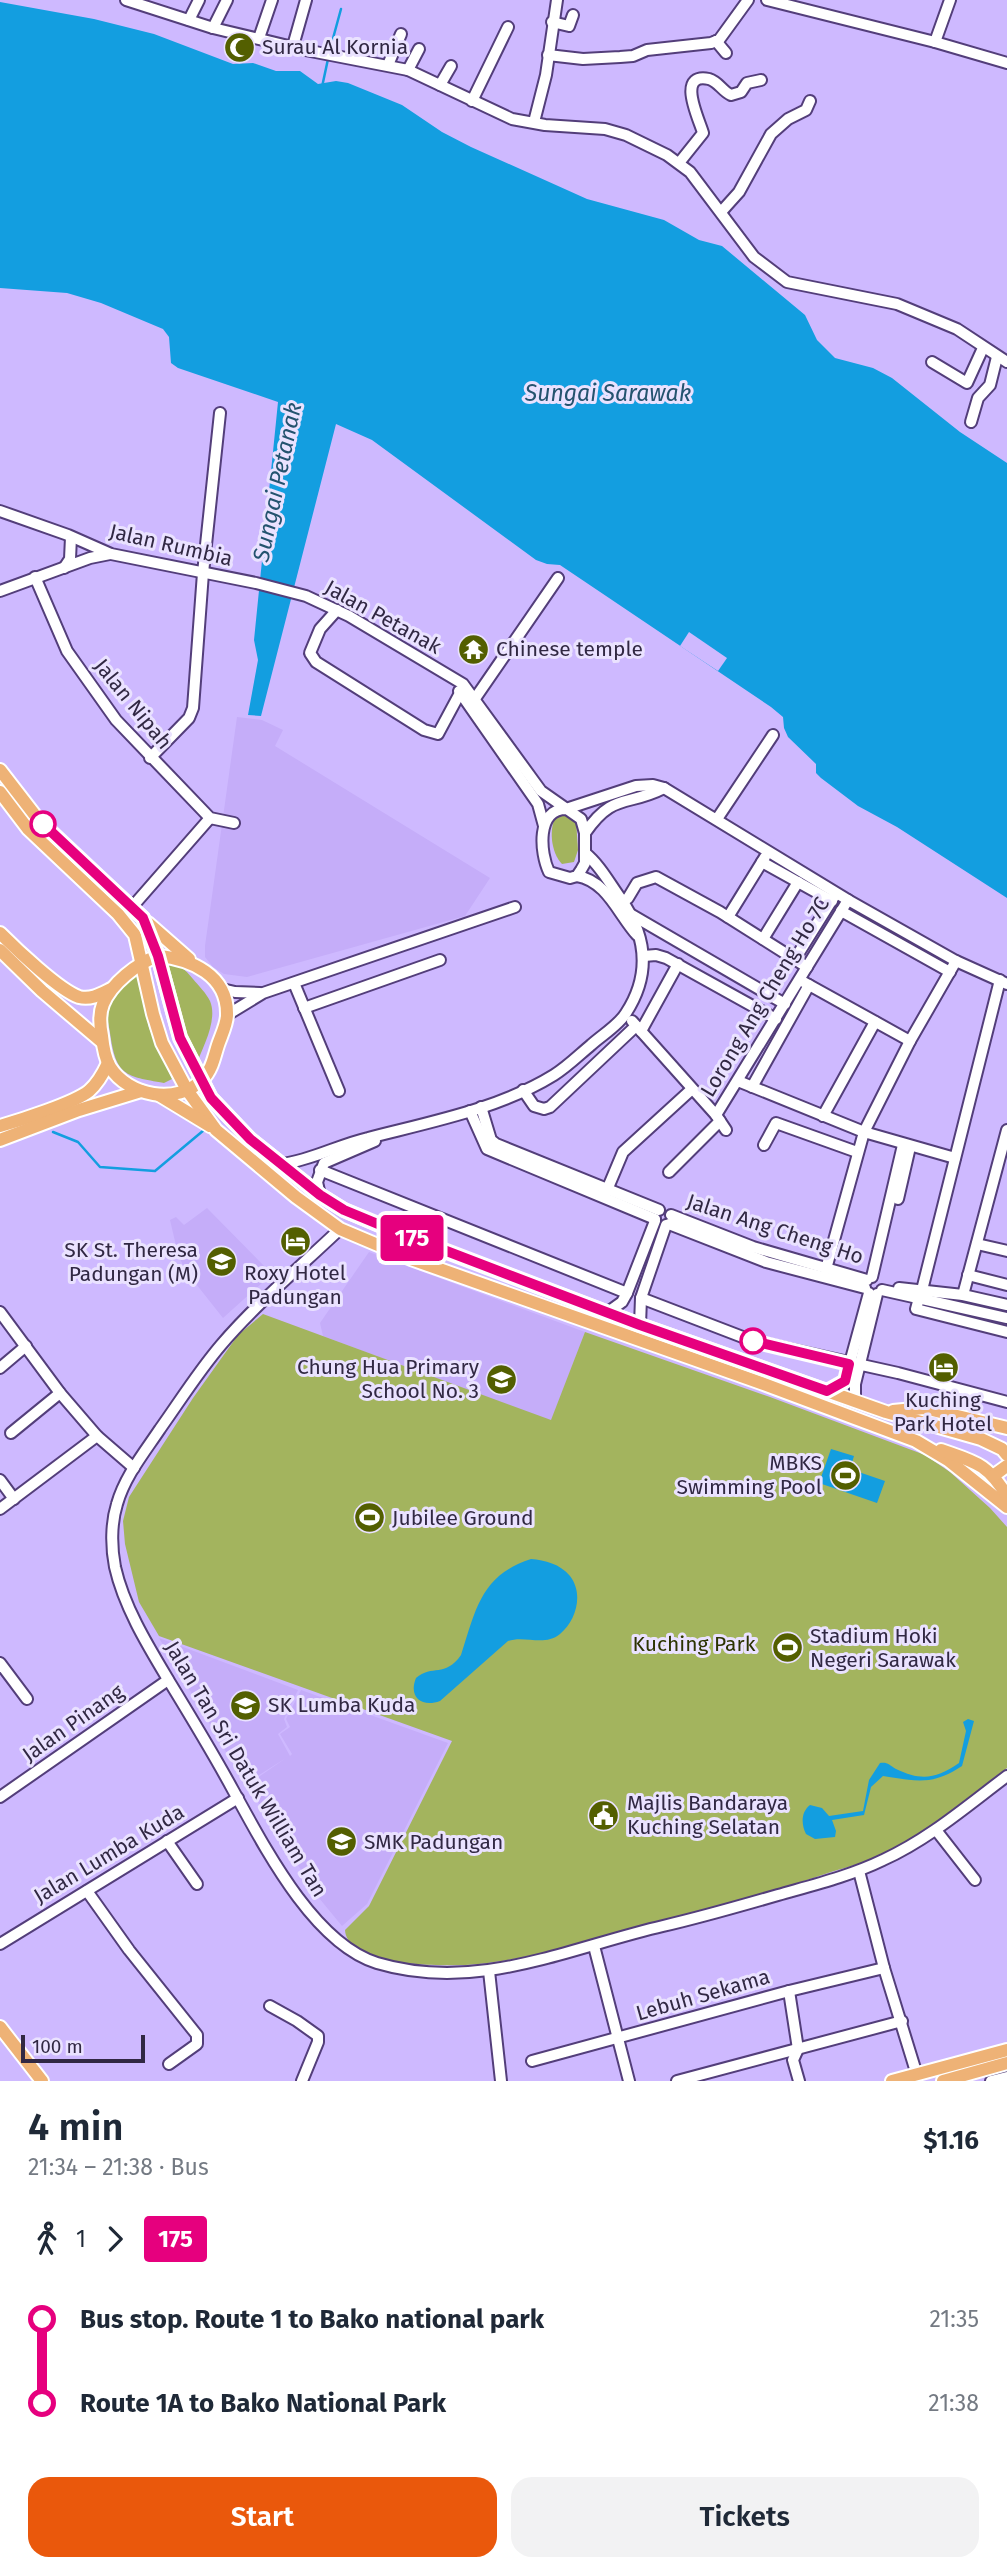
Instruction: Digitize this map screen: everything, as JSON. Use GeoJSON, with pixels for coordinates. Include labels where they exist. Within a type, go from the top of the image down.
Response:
{"type":"FeatureCollection","features":[{"type":"Feature","properties":{"kind":"main road"},"geometry":{"type":"LineString","coordinates":[[0,770],[33,814],[53,835],[222,989],[227,1015],[211,1068],[202,1080],[187,1090],[159,1095]]}},
{"type":"Feature","properties":{"kind":"main road"},"geometry":{"type":"LineString","coordinates":[[0,792],[28,829],[135,934],[162,1043],[187,1090],[216,1130]]}},
{"type":"Feature","properties":{"kind":"main road"},"geometry":{"type":"LineString","coordinates":[[143,918],[158,956],[180,1038],[211,1098],[250,1139],[320,1195],[344,1210],[640,1325],[886,1412],[981,1439],[1005,1450]]}},
{"type":"Feature","properties":{"kind":"main road"},"geometry":{"type":"LineString","coordinates":[[0,933],[55,981],[81,998],[97,997],[158,956],[193,963]]}},
{"type":"Feature","properties":{"kind":"main road"},"geometry":{"type":"LineString","coordinates":[[0,950],[42,991],[102,1042]]}},
{"type":"Feature","properties":{"kind":"main road"},"geometry":{"type":"LineString","coordinates":[[111,989],[101,1012],[102,1042],[108,1063],[124,1084],[159,1095],[216,1130],[296,1197],[340,1229],[411,1259],[761,1383],[982,1465],[1007,1496]]}},
{"type":"Feature","properties":{"kind":"main road"},"geometry":{"type":"LineString","coordinates":[[0,1126],[87,1093],[101,1077],[108,1063]]}},
{"type":"Feature","properties":{"kind":"main road"},"geometry":{"type":"LineString","coordinates":[[0,1140],[141,1091]]}},
{"type":"Feature","properties":{"kind":"main road"},"geometry":{"type":"LineString","coordinates":[[886,1412],[924,1408],[1007,1428]]}},
{"type":"Feature","properties":{"kind":"main road"},"geometry":{"type":"LineString","coordinates":[[916,1441],[948,1460],[1007,1507]]}},
{"type":"Feature","properties":{"kind":"main road"},"geometry":{"type":"LineString","coordinates":[[982,1465],[1005,1450]]}},
{"type":"Feature","properties":{"kind":"main road"},"geometry":{"type":"LineString","coordinates":[[993,1476],[1007,1466]]}},
{"type":"Feature","properties":{"kind":"main road"},"geometry":{"type":"LineString","coordinates":[[0,2027],[42,2081]]}},
{"type":"Feature","properties":{"kind":"main road"},"geometry":{"type":"LineString","coordinates":[[892,2081],[1007,2050]]}},
{"type":"Feature","properties":{"kind":"main road"},"geometry":{"type":"LineString","coordinates":[[931,2071],[969,2067],[978,2078]]}},
{"type":"Feature","properties":{"kind":"main road"},"geometry":{"type":"LineString","coordinates":[[943,2081],[978,2078],[1005,2068]]}},
{"type":"Feature","properties":{"kind":"street"},"geometry":{"type":"LineString","coordinates":[[126,0],[213,28],[408,70],[512,119],[606,129],[626,135],[678,163],[700,183],[754,257],[787,282],[800,287],[870,297],[897,304],[957,329],[1002,360],[990,385],[978,398],[971,422]]}},
{"type":"Feature","properties":{"kind":"street"},"geometry":{"type":"LineString","coordinates":[[189,20],[199,0]]}},
{"type":"Feature","properties":{"kind":"street"},"geometry":{"type":"LineString","coordinates":[[213,28],[227,0]]}},
{"type":"Feature","properties":{"kind":"street"},"geometry":{"type":"LineString","coordinates":[[259,38],[272,0]]}},
{"type":"Feature","properties":{"kind":"street"},"geometry":{"type":"LineString","coordinates":[[293,46],[306,0]]}},
{"type":"Feature","properties":{"kind":"street"},"geometry":{"type":"LineString","coordinates":[[534,122],[546,75],[556,0]]}},
{"type":"Feature","properties":{"kind":"street"},"geometry":{"type":"LineString","coordinates":[[548,55],[583,59],[633,56],[647,50],[716,41],[748,0]]}},
{"type":"Feature","properties":{"kind":"street"},"geometry":{"type":"LineString","coordinates":[[767,0],[1007,63]]}},
{"type":"Feature","properties":{"kind":"street"},"geometry":{"type":"LineString","coordinates":[[935,42],[950,0]]}},
{"type":"Feature","properties":{"kind":"street"},"geometry":{"type":"LineString","coordinates":[[552,22],[569,26],[573,15]]}},
{"type":"Feature","properties":{"kind":"street"},"geometry":{"type":"LineString","coordinates":[[472,101],[508,27]]}},
{"type":"Feature","properties":{"kind":"street"},"geometry":{"type":"LineString","coordinates":[[388,65],[401,34]]}},
{"type":"Feature","properties":{"kind":"street"},"geometry":{"type":"LineString","coordinates":[[716,41],[726,53]]}},
{"type":"Feature","properties":{"kind":"street"},"geometry":{"type":"LineString","coordinates":[[408,70],[419,49]]}},
{"type":"Feature","properties":{"kind":"street"},"geometry":{"type":"LineString","coordinates":[[440,85],[451,66]]}},
{"type":"Feature","properties":{"kind":"street"},"geometry":{"type":"LineString","coordinates":[[678,163],[703,133],[690,92],[693,85],[709,79],[731,95],[741,92],[747,83],[761,80]]}},
{"type":"Feature","properties":{"kind":"street"},"geometry":{"type":"LineString","coordinates":[[721,212],[739,192],[771,134],[788,119],[806,110],[810,101]]}},
{"type":"Feature","properties":{"kind":"street"},"geometry":{"type":"LineString","coordinates":[[932,362],[967,383],[983,348]]}},
{"type":"Feature","properties":{"kind":"street"},"geometry":{"type":"LineString","coordinates":[[150,758],[190,718],[192,712],[220,413]]}},
{"type":"Feature","properties":{"kind":"street","name":"Jalan Rumbia"},"geometry":{"type":"LineString","coordinates":[[0,512],[111,554],[256,583]]}},
{"type":"Feature","properties":{"kind":"street"},"geometry":{"type":"LineString","coordinates":[[64,568],[70,559],[71,537]]}},
{"type":"Feature","properties":{"kind":"street"},"geometry":{"type":"LineString","coordinates":[[0,591],[90,558],[111,554]]}},
{"type":"Feature","properties":{"kind":"street","name":"Jalan Nipah"},"geometry":{"type":"LineString","coordinates":[[35,578],[67,650],[116,720],[210,818]]}},
{"type":"Feature","properties":{"kind":"street"},"geometry":{"type":"LineString","coordinates":[[474,700],[558,578]]}},
{"type":"Feature","properties":{"kind":"street","name":"Jalan Petanak"},"geometry":{"type":"LineString","coordinates":[[256,583],[299,594],[337,610],[463,684],[537,786],[566,809]]}},
{"type":"Feature","properties":{"kind":"street"},"geometry":{"type":"LineString","coordinates":[[337,610],[320,629],[310,653],[316,662],[424,730],[438,734],[460,693]]}},
{"type":"Feature","properties":{"kind":"street","name":"Jalan Petanak"},"geometry":{"type":"LineString","coordinates":[[449,678],[538,804],[544,826]]}},
{"type":"Feature","properties":{"kind":"street"},"geometry":{"type":"LineString","coordinates":[[717,820],[773,735]]}},
{"type":"Feature","properties":{"kind":"street"},"geometry":{"type":"LineString","coordinates":[[642,939],[593,880],[577,876],[561,877],[549,872],[544,857],[544,826],[555,810],[566,809],[636,786],[653,785],[664,788],[768,851],[834,897]]}},
{"type":"Feature","properties":{"kind":"street"},"geometry":{"type":"LineString","coordinates":[[585,833],[597,816],[612,805],[653,794],[664,788]]}},
{"type":"Feature","properties":{"kind":"street"},"geometry":{"type":"LineString","coordinates":[[566,809],[581,819],[585,833],[585,863],[577,876]]}},
{"type":"Feature","properties":{"kind":"street"},"geometry":{"type":"LineString","coordinates":[[133,906],[210,818],[234,823]]}},
{"type":"Feature","properties":{"kind":"street"},"geometry":{"type":"LineString","coordinates":[[728,917],[768,851]]}},
{"type":"Feature","properties":{"kind":"street"},"geometry":{"type":"LineString","coordinates":[[282,1164],[475,1109],[523,1090],[555,1075],[626,1014],[636,992],[644,956],[642,939],[632,915],[596,864],[585,853]]}},
{"type":"Feature","properties":{"kind":"street"},"geometry":{"type":"LineString","coordinates":[[762,862],[798,882],[848,900],[957,961],[1004,982],[916,1309],[1007,1332]]}},
{"type":"Feature","properties":{"kind":"street"},"geometry":{"type":"LineString","coordinates":[[622,902],[628,898],[637,883],[656,877],[728,917],[807,967]]}},
{"type":"Feature","properties":{"kind":"street"},"geometry":{"type":"LineString","coordinates":[[763,939],[798,882]]}},
{"type":"Feature","properties":{"kind":"street"},"geometry":{"type":"LineString","coordinates":[[795,959],[834,897]]}},
{"type":"Feature","properties":{"kind":"street","name":"Lorong Ang Cheng Ho 7C"},"geometry":{"type":"LineString","coordinates":[[670,1172],[721,1122],[737,1081],[785,1004],[804,983],[807,967],[848,900]]}},
{"type":"Feature","properties":{"kind":"street"},"geometry":{"type":"LineString","coordinates":[[227,1015],[263,993],[515,907]]}},
{"type":"Feature","properties":{"kind":"street"},"geometry":{"type":"LineString","coordinates":[[841,911],[950,972]]}},
{"type":"Feature","properties":{"kind":"street"},"geometry":{"type":"LineString","coordinates":[[632,915],[785,1004]]}},
{"type":"Feature","properties":{"kind":"street"},"geometry":{"type":"LineString","coordinates":[[644,956],[656,955],[678,964],[776,1019]]}},
{"type":"Feature","properties":{"kind":"street"},"geometry":{"type":"LineString","coordinates":[[304,1007],[440,960]]}},
{"type":"Feature","properties":{"kind":"street"},"geometry":{"type":"LineString","coordinates":[[826,1269],[864,1132],[910,1041],[957,961]]}},
{"type":"Feature","properties":{"kind":"street"},"geometry":{"type":"LineString","coordinates":[[523,1090],[529,1101],[539,1108],[550,1107],[638,1028],[678,964]]}},
{"type":"Feature","properties":{"kind":"street"},"geometry":{"type":"LineString","coordinates":[[294,983],[339,1091]]}},
{"type":"Feature","properties":{"kind":"street"},"geometry":{"type":"LineString","coordinates":[[752,1087],[804,983],[910,1041]]}},
{"type":"Feature","properties":{"kind":"street"},"geometry":{"type":"LineString","coordinates":[[222,989],[263,993]]}},
{"type":"Feature","properties":{"kind":"street"},"geometry":{"type":"LineString","coordinates":[[626,1014],[721,1122]]}},
{"type":"Feature","properties":{"kind":"street"},"geometry":{"type":"LineString","coordinates":[[823,1116],[875,1022]]}},
{"type":"Feature","properties":{"kind":"street"},"geometry":{"type":"LineString","coordinates":[[737,1081],[864,1132],[955,1158]]}},
{"type":"Feature","properties":{"kind":"street"},"geometry":{"type":"LineString","coordinates":[[607,1190],[623,1152],[692,1089]]}},
{"type":"Feature","properties":{"kind":"street","name":"Jalan Ang Cheng Ho"},"geometry":{"type":"LineString","coordinates":[[475,1109],[491,1140],[496,1144],[607,1190],[662,1219],[874,1285]]}},
{"type":"Feature","properties":{"kind":"street","name":"Jalan Ang Cheng Ho"},"geometry":{"type":"LineString","coordinates":[[475,1109],[487,1150],[766,1262],[920,1294],[1007,1318]]}},
{"type":"Feature","properties":{"kind":"street"},"geometry":{"type":"LineString","coordinates":[[764,1145],[776,1124],[858,1152]]}},
{"type":"Feature","properties":{"kind":"street"},"geometry":{"type":"LineString","coordinates":[[963,1295],[1007,1130]]}},
{"type":"Feature","properties":{"kind":"street"},"geometry":{"type":"LineString","coordinates":[[320,1195],[317,1182],[320,1170],[331,1158],[393,1133]]}},
{"type":"Feature","properties":{"kind":"street"},"geometry":{"type":"LineString","coordinates":[[856,1400],[854,1365],[907,1146]]}},
{"type":"Feature","properties":{"kind":"street"},"geometry":{"type":"LineString","coordinates":[[320,1170],[627,1293]]}},
{"type":"Feature","properties":{"kind":"street"},"geometry":{"type":"LineString","coordinates":[[608,1312],[622,1302],[662,1219]]}},
{"type":"Feature","properties":{"kind":"street"},"geometry":{"type":"LineString","coordinates":[[640,1325],[640,1298],[662,1219]]}},
{"type":"Feature","properties":{"kind":"street","name":"Jalan Tan Sri Datuk William Tan"},"geometry":{"type":"LineString","coordinates":[[340,1229],[223,1342],[198,1374],[134,1468],[116,1508],[113,1535],[115,1564],[127,1601],[150,1649],[289,1884],[323,1928],[358,1956],[386,1966],[424,1972],[489,1971],[594,1946],[859,1871],[936,1830],[1007,1776]]}},
{"type":"Feature","properties":{"kind":"street"},"geometry":{"type":"LineString","coordinates":[[976,1244],[1007,1251]]}},
{"type":"Feature","properties":{"kind":"street"},"geometry":{"type":"LineString","coordinates":[[968,1275],[1007,1285]]}},
{"type":"Feature","properties":{"kind":"street","name":"Jalan Ang Cheng Ho"},"geometry":{"type":"LineString","coordinates":[[920,1294],[963,1295],[1007,1305]]}},
{"type":"Feature","properties":{"kind":"street"},"geometry":{"type":"LineString","coordinates":[[640,1298],[753,1341],[898,1373],[1007,1402]]}},
{"type":"Feature","properties":{"kind":"street"},"geometry":{"type":"LineString","coordinates":[[0,1312],[60,1393],[97,1436],[134,1468]]}},
{"type":"Feature","properties":{"kind":"street"},"geometry":{"type":"LineString","coordinates":[[0,1368],[26,1346]]}},
{"type":"Feature","properties":{"kind":"street"},"geometry":{"type":"LineString","coordinates":[[827,1391],[845,1381],[854,1365]]}},
{"type":"Feature","properties":{"kind":"street"},"geometry":{"type":"LineString","coordinates":[[11,1433],[60,1393]]}},
{"type":"Feature","properties":{"kind":"street"},"geometry":{"type":"LineString","coordinates":[[0,1510],[97,1436]]}},
{"type":"Feature","properties":{"kind":"street"},"geometry":{"type":"LineString","coordinates":[[0,1480],[14,1499]]}},
{"type":"Feature","properties":{"kind":"street"},"geometry":{"type":"LineString","coordinates":[[0,1663],[27,1699]]}},
{"type":"Feature","properties":{"kind":"street","name":"Jalan Pinang"},"geometry":{"type":"LineString","coordinates":[[0,1797],[168,1680]]}},
{"type":"Feature","properties":{"kind":"street","name":"Jalan Lumba Kuda"},"geometry":{"type":"LineString","coordinates":[[0,1944],[238,1798]]}},
{"type":"Feature","properties":{"kind":"street"},"geometry":{"type":"LineString","coordinates":[[936,1830],[975,1880]]}},
{"type":"Feature","properties":{"kind":"street"},"geometry":{"type":"LineString","coordinates":[[167,1841],[197,1884]]}},
{"type":"Feature","properties":{"kind":"street"},"geometry":{"type":"LineString","coordinates":[[859,1871],[884,1968],[917,2075]]}},
{"type":"Feature","properties":{"kind":"street"},"geometry":{"type":"LineString","coordinates":[[86,1891],[197,2035],[197,2044],[169,2064]]}},
{"type":"Feature","properties":{"kind":"street"},"geometry":{"type":"LineString","coordinates":[[594,1946],[629,2081]]}},
{"type":"Feature","properties":{"kind":"street","name":"Lebuh Sekama"},"geometry":{"type":"LineString","coordinates":[[532,2062],[789,1991],[884,1968]]}},
{"type":"Feature","properties":{"kind":"street"},"geometry":{"type":"LineString","coordinates":[[489,1971],[500,2081]]}},
{"type":"Feature","properties":{"kind":"street"},"geometry":{"type":"LineString","coordinates":[[789,1991],[797,2049],[793,2060],[799,2081]]}},
{"type":"Feature","properties":{"kind":"street"},"geometry":{"type":"LineString","coordinates":[[270,2006],[297,2021],[319,2038],[302,2081]]}},
{"type":"Feature","properties":{"kind":"street"},"geometry":{"type":"LineString","coordinates":[[677,2081],[902,2021]]}},
{"type":"Feature","properties":{"kind":"street"},"geometry":{"type":"LineString","coordinates":[[991,2081],[1005,2068]]}},
{"type":"Feature","properties":{"kind":"shaded area"},"geometry":{"type":"Polygon","coordinates":[[[237,717],[262,720],[283,730],[275,746],[490,878],[465,916],[247,977],[224,974],[213,967],[205,957],[205,946],[237,717]]]}},
{"type":"Feature","properties":{"kind":"shaded area","name":"SK St. Theresa Padungan (M)"},"geometry":{"type":"Polygon","coordinates":[[[207,1208],[272,1274],[223,1318],[185,1270],[178,1254],[170,1220],[176,1217],[184,1225],[207,1208]]]}},
{"type":"Feature","properties":{"kind":"shaded area","name":"Chung Hua Primary School No. 3"},"geometry":{"type":"Polygon","coordinates":[[[369,1252],[585,1332],[551,1421],[323,1336],[320,1323],[369,1252]]]}},
{"type":"Feature","properties":{"kind":"shaded area","name":"SMK Padungan"},"geometry":{"type":"Polygon","coordinates":[[[159,1638],[298,1690],[284,1719],[287,1727],[278,1734],[290,1756],[292,1754],[280,1734],[290,1727],[286,1719],[301,1690],[448,1743],[367,1904],[342,1926],[319,1898],[247,1785],[286,1758],[245,1784],[159,1638]]]}},
{"type":"Feature","properties":{"kind":"green space"},"geometry":{"type":"Polygon","coordinates":[[[565,812],[576,820],[578,850],[574,862],[562,864],[553,847],[552,826],[557,815],[565,812]]]}},
{"type":"Feature","properties":{"kind":"green space"},"geometry":{"type":"Polygon","coordinates":[[[165,963],[177,965],[184,970],[210,1001],[211,1025],[196,1065],[180,1033],[165,963]]]}},
{"type":"Feature","properties":{"kind":"green space"},"geometry":{"type":"Polygon","coordinates":[[[138,973],[149,1028],[172,1079],[164,1083],[125,1072],[119,1066],[112,1047],[108,1005],[117,992],[138,973]]]}},
{"type":"Feature","properties":{"kind":"green space","name":"Kuching Park"},"geometry":{"type":"Polygon","coordinates":[[[263,1314],[551,1420],[585,1332],[925,1455],[950,1472],[1007,1527],[1007,1768],[947,1815],[881,1855],[763,1893],[520,1958],[464,1965],[424,1965],[381,1958],[363,1952],[350,1942],[345,1930],[369,1906],[452,1741],[159,1636],[139,1602],[125,1544],[123,1521],[129,1497],[193,1398],[238,1335],[263,1314]]]}},
{"type":"Feature","properties":{"kind":"water","name":"Sungai Sarawak"},"geometry":{"type":"Polygon","coordinates":[[[0,2],[94,19],[154,34],[233,64],[253,63],[276,71],[300,71],[318,84],[336,81],[348,83],[402,105],[442,132],[471,147],[587,199],[664,220],[699,240],[722,246],[805,315],[817,340],[835,358],[873,368],[892,378],[960,432],[1007,463],[1007,898],[897,827],[858,806],[821,778],[816,773],[816,764],[788,737],[783,717],[771,707],[560,565],[536,560],[372,440],[336,424],[261,716],[248,715],[258,660],[254,640],[278,402],[178,368],[171,363],[169,337],[163,329],[101,303],[67,293],[0,288],[0,2]]]}},
{"type":"Feature","properties":{"kind":"water","name":"MBKS Swimming Pool"},"geometry":{"type":"Polygon","coordinates":[[[831,1449],[854,1456],[850,1469],[885,1481],[877,1503],[819,1483],[831,1449]]]}},
{"type":"Feature","properties":{"kind":"water"},"geometry":{"type":"Polygon","coordinates":[[[531,1559],[557,1566],[570,1576],[574,1583],[577,1591],[576,1607],[566,1629],[548,1640],[508,1641],[440,1701],[428,1703],[418,1699],[414,1691],[416,1678],[444,1669],[461,1655],[477,1609],[491,1584],[501,1574],[531,1559]]]}},
{"type":"Feature","properties":{"kind":"water"},"geometry":{"type":"Polygon","coordinates":[[[968,1719],[974,1721],[962,1766],[933,1779],[883,1776],[871,1787],[864,1815],[832,1820],[835,1837],[815,1839],[806,1834],[803,1818],[810,1805],[822,1808],[829,1816],[863,1811],[869,1780],[880,1763],[887,1763],[905,1773],[928,1777],[959,1763],[966,1731],[963,1722],[968,1719]]]}},
{"type":"Feature","properties":{"kind":"pier"},"geometry":{"type":"Polygon","coordinates":[[[689,632],[727,658],[718,671],[680,646],[689,632]]]}},
{"type":"Feature","properties":{"kind":"waterway"},"geometry":{"type":"LineString","coordinates":[[329,53],[341,9]]}},
{"type":"Feature","properties":{"kind":"waterway"},"geometry":{"type":"LineString","coordinates":[[322,87],[328,59]]}},
{"type":"Feature","properties":{"kind":"waterway"},"geometry":{"type":"LineString","coordinates":[[53,1132],[78,1142],[100,1167],[155,1171],[204,1130]]}},
{"type":"Feature","properties":{"kind":"bus line","name":"175"},"geometry":{"type":"LineString","coordinates":[[43,824],[143,918],[158,956],[180,1038],[211,1098],[250,1139],[320,1195],[344,1210],[402,1234],[732,1358],[827,1391],[845,1381],[849,1364],[753,1341]]}},
{"type":"Feature","properties":{"kind":"place","name":"Surau Al Kornia"},"geometry":{"type":"Point","coordinates":[239,47]}},
{"type":"Feature","properties":{"kind":"place","name":"Chinese temple"},"geometry":{"type":"Point","coordinates":[473,649]}},
{"type":"Feature","properties":{"kind":"place","name":"Roxy Hotel Padungan"},"geometry":{"type":"Point","coordinates":[295,1241]}},
{"type":"Feature","properties":{"kind":"place","name":"SK St. Theresa Padungan (M)"},"geometry":{"type":"Point","coordinates":[221,1262]}},
{"type":"Feature","properties":{"kind":"place","name":"Kuching Park Hotel"},"geometry":{"type":"Point","coordinates":[943,1368]}},
{"type":"Feature","properties":{"kind":"place","name":"Chung Hua Primary School No. 3"},"geometry":{"type":"Point","coordinates":[502,1379]}},
{"type":"Feature","properties":{"kind":"place","name":"MBKS Swimming Pool"},"geometry":{"type":"Point","coordinates":[845,1475]}},
{"type":"Feature","properties":{"kind":"place","name":"Jubilee Ground"},"geometry":{"type":"Point","coordinates":[369,1518]}},
{"type":"Feature","properties":{"kind":"place","name":"Stadium Hoki Negeri Sarawak"},"geometry":{"type":"Point","coordinates":[787,1648]}},
{"type":"Feature","properties":{"kind":"place","name":"SK Lumba Kuda"},"geometry":{"type":"Point","coordinates":[245,1705]}},
{"type":"Feature","properties":{"kind":"place","name":"Majlis Bandaraya Kuching Selatan"},"geometry":{"type":"Point","coordinates":[604,1815]}},
{"type":"Feature","properties":{"kind":"place","name":"SMK Padungan"},"geometry":{"type":"Point","coordinates":[341,1842]}},
{"type":"Feature","properties":{"kind":"water label","name":"Sungai Petanak"},"geometry":{"type":"Point","coordinates":[277,482]}}]}
